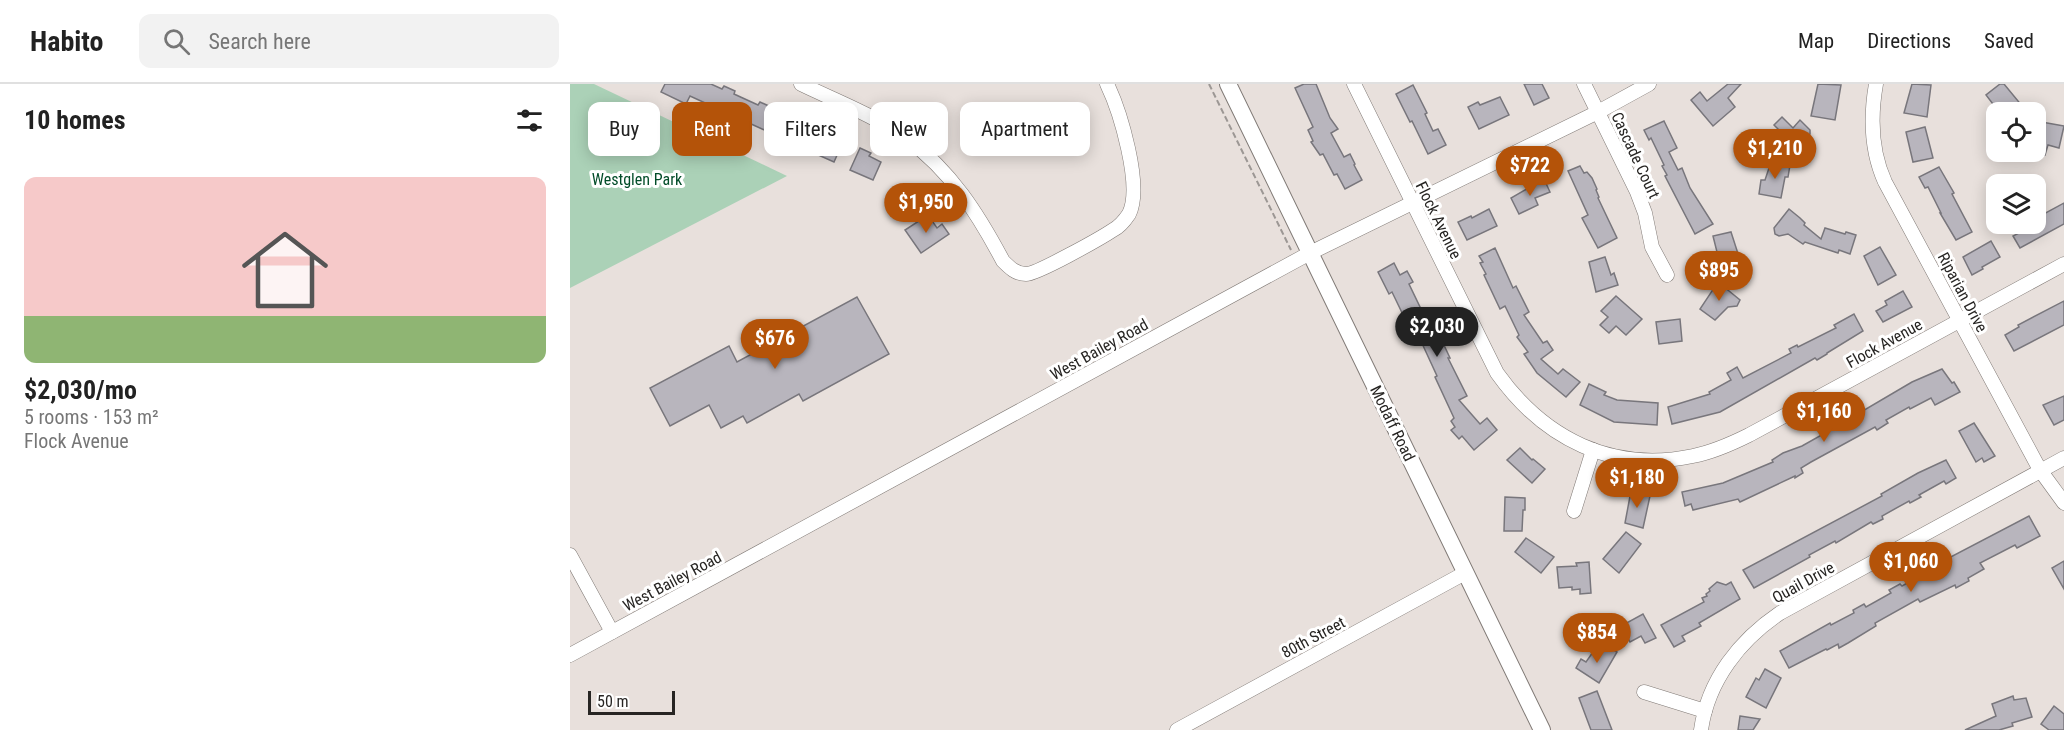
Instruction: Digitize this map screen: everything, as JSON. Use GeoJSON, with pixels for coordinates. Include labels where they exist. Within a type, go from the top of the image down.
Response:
{"type":"FeatureCollection","features":[{"type":"Feature","properties":{"kind":"street"},"geometry":{"type":"LineString","coordinates":[[807,85],[879,121],[918,147],[961,191],[1004,261],[1011,269],[1025,275],[1039,270],[1113,230],[1124,220],[1131,206],[1134,182],[1118,112],[1107,84]]}},
{"type":"Feature","properties":{"kind":"street","name":"Modaff Road"},"geometry":{"type":"LineString","coordinates":[[1228,84],[1304,257],[1542,730]]}},
{"type":"Feature","properties":{"kind":"street","name":"Flock Avenue"},"geometry":{"type":"LineString","coordinates":[[1354,84],[1497,373],[1513,395],[1532,414],[1559,434],[1593,450],[1623,458],[1668,460],[1695,456],[1722,448],[2064,264]]}},
{"type":"Feature","properties":{"kind":"street","name":"Cascade Court"},"geometry":{"type":"LineString","coordinates":[[1584,84],[1641,202],[1653,247],[1667,275]]}},
{"type":"Feature","properties":{"kind":"street","name":"West Bailey Road"},"geometry":{"type":"LineString","coordinates":[[570,655],[1304,257],[1598,112],[1649,84]]}},
{"type":"Feature","properties":{"kind":"street","name":"Riparian Drive"},"geometry":{"type":"LineString","coordinates":[[1876,84],[1872,126],[1875,152],[1881,172],[2040,470],[2064,503]]}},
{"type":"Feature","properties":{"kind":"street"},"geometry":{"type":"LineString","coordinates":[[1574,511],[1593,450]]}},
{"type":"Feature","properties":{"kind":"street","name":"Quail Drive"},"geometry":{"type":"LineString","coordinates":[[1701,730],[1705,711],[1717,680],[1733,656],[1762,625],[1790,607],[2064,458]]}},
{"type":"Feature","properties":{"kind":"street"},"geometry":{"type":"LineString","coordinates":[[570,555],[612,632]]}},
{"type":"Feature","properties":{"kind":"street","name":"80th Street"},"geometry":{"type":"LineString","coordinates":[[1177,730],[1465,573]]}},
{"type":"Feature","properties":{"kind":"street"},"geometry":{"type":"LineString","coordinates":[[1644,692],[1705,711]]}},
{"type":"Feature","properties":{"kind":"path"},"geometry":{"type":"LineString","coordinates":[[1209,84],[1304,257]]}},
{"type":"Feature","properties":{"kind":"green space","name":"Westglen Park"},"geometry":{"type":"Polygon","coordinates":[[[570,84],[594,84],[632,102],[588,102],[588,156],[660,156],[660,115],[672,121],[672,156],[745,156],[787,176],[570,288],[570,84]]]}},
{"type":"Feature","properties":{"kind":"building"},"geometry":{"type":"Polygon","coordinates":[[[665,84],[711,84],[722,89],[724,86],[735,91],[734,94],[751,102],[703,102],[690,96],[687,102],[682,102],[661,92],[665,84]]]}},
{"type":"Feature","properties":{"kind":"building"},"geometry":{"type":"Polygon","coordinates":[[[1304,84],[1316,84],[1330,118],[1338,129],[1331,133],[1344,157],[1350,154],[1362,180],[1345,189],[1337,174],[1334,175],[1323,154],[1320,155],[1311,142],[1313,141],[1308,130],[1313,127],[1295,88],[1304,84]]]}},
{"type":"Feature","properties":{"kind":"building"},"geometry":{"type":"Polygon","coordinates":[[[1524,84],[1542,84],[1549,98],[1534,105],[1524,84]]]}},
{"type":"Feature","properties":{"kind":"building"},"geometry":{"type":"Polygon","coordinates":[[[1728,84],[1741,84],[1728,98],[1735,107],[1713,126],[1691,100],[1700,92],[1707,101],[1728,84]]]}},
{"type":"Feature","properties":{"kind":"building"},"geometry":{"type":"Polygon","coordinates":[[[1818,84],[1841,85],[1835,120],[1811,116],[1818,84]]]}},
{"type":"Feature","properties":{"kind":"building"},"geometry":{"type":"Polygon","coordinates":[[[1912,84],[1931,85],[1927,117],[1904,113],[1912,84]]]}},
{"type":"Feature","properties":{"kind":"building"},"geometry":{"type":"Polygon","coordinates":[[[2000,84],[2004,84],[2019,102],[1991,102],[1986,95],[2000,84]]]}},
{"type":"Feature","properties":{"kind":"building"},"geometry":{"type":"Polygon","coordinates":[[[1413,85],[1433,131],[1438,129],[1446,145],[1428,154],[1396,94],[1413,85]]]}},
{"type":"Feature","properties":{"kind":"building"},"geometry":{"type":"Polygon","coordinates":[[[1500,97],[1509,115],[1479,129],[1468,107],[1500,97]]]}},
{"type":"Feature","properties":{"kind":"building"},"geometry":{"type":"Polygon","coordinates":[[[752,102],[758,105],[760,102],[764,104],[764,130],[752,124],[752,102]]]}},
{"type":"Feature","properties":{"kind":"building"},"geometry":{"type":"Polygon","coordinates":[[[1782,117],[1793,128],[1800,120],[1810,130],[1810,134],[1790,155],[1777,142],[1784,135],[1774,125],[1782,117]]]}},
{"type":"Feature","properties":{"kind":"building"},"geometry":{"type":"Polygon","coordinates":[[[1664,121],[1677,148],[1669,152],[1678,170],[1682,168],[1690,188],[1713,224],[1695,234],[1665,176],[1667,175],[1662,166],[1664,165],[1651,138],[1649,140],[1644,130],[1664,121]]]}},
{"type":"Feature","properties":{"kind":"building"},"geometry":{"type":"Polygon","coordinates":[[[2046,123],[2064,126],[2059,148],[2048,145],[2046,152],[2046,123]]]}},
{"type":"Feature","properties":{"kind":"building"},"geometry":{"type":"Polygon","coordinates":[[[1925,127],[1933,158],[1913,162],[1906,132],[1925,127]]]}},
{"type":"Feature","properties":{"kind":"building"},"geometry":{"type":"Polygon","coordinates":[[[860,148],[881,162],[873,180],[850,170],[860,148]]]}},
{"type":"Feature","properties":{"kind":"building"},"geometry":{"type":"Polygon","coordinates":[[[821,156],[837,156],[834,162],[821,156]]]}},
{"type":"Feature","properties":{"kind":"building"},"geometry":{"type":"Polygon","coordinates":[[[1771,162],[1790,165],[1781,198],[1759,194],[1761,180],[1765,180],[1771,162]]]}},
{"type":"Feature","properties":{"kind":"building"},"geometry":{"type":"Polygon","coordinates":[[[1580,166],[1584,173],[1587,172],[1592,178],[1598,198],[1617,238],[1598,248],[1582,218],[1588,215],[1568,171],[1580,166]]]}},
{"type":"Feature","properties":{"kind":"building"},"geometry":{"type":"Polygon","coordinates":[[[1939,167],[1972,232],[1956,240],[1928,187],[1925,188],[1919,177],[1939,167]]]}},
{"type":"Feature","properties":{"kind":"building"},"geometry":{"type":"Polygon","coordinates":[[[1544,179],[1550,192],[1535,198],[1538,205],[1519,214],[1511,198],[1544,179]]]}},
{"type":"Feature","properties":{"kind":"building"},"geometry":{"type":"Polygon","coordinates":[[[2064,203],[2064,224],[2046,234],[2046,213],[2064,203]]]}},
{"type":"Feature","properties":{"kind":"building"},"geometry":{"type":"Polygon","coordinates":[[[1489,209],[1497,226],[1467,240],[1458,222],[1489,209]]]}},
{"type":"Feature","properties":{"kind":"building"},"geometry":{"type":"Polygon","coordinates":[[[1789,209],[1821,239],[1825,228],[1856,235],[1850,254],[1839,250],[1838,253],[1805,242],[1803,244],[1788,234],[1779,236],[1775,234],[1774,228],[1789,209]]]}},
{"type":"Feature","properties":{"kind":"building"},"geometry":{"type":"Polygon","coordinates":[[[928,215],[937,228],[942,224],[949,234],[921,253],[905,230],[928,215]]]}},
{"type":"Feature","properties":{"kind":"building"},"geometry":{"type":"Polygon","coordinates":[[[1731,232],[1741,263],[1715,270],[1712,257],[1718,256],[1713,236],[1731,232]]]}},
{"type":"Feature","properties":{"kind":"building"},"geometry":{"type":"Polygon","coordinates":[[[2017,234],[2046,234],[2020,248],[2013,236],[2017,234]]]}},
{"type":"Feature","properties":{"kind":"building"},"geometry":{"type":"Polygon","coordinates":[[[1991,241],[2000,257],[1972,275],[1963,257],[1991,241]]]}},
{"type":"Feature","properties":{"kind":"building"},"geometry":{"type":"Polygon","coordinates":[[[1880,247],[1896,275],[1878,285],[1864,256],[1880,247]]]}},
{"type":"Feature","properties":{"kind":"building"},"geometry":{"type":"Polygon","coordinates":[[[1495,248],[1513,288],[1516,286],[1529,312],[1524,315],[1543,343],[1547,341],[1553,350],[1541,359],[1558,374],[1563,369],[1580,382],[1566,397],[1537,373],[1524,354],[1528,352],[1517,337],[1519,335],[1505,306],[1500,309],[1484,275],[1486,274],[1480,263],[1483,262],[1479,256],[1495,248]]]}},
{"type":"Feature","properties":{"kind":"building"},"geometry":{"type":"Polygon","coordinates":[[[1605,257],[1611,275],[1614,273],[1618,285],[1596,292],[1589,262],[1605,257]]]}},
{"type":"Feature","properties":{"kind":"building"},"geometry":{"type":"Polygon","coordinates":[[[1394,263],[1400,275],[1407,271],[1413,282],[1409,284],[1422,311],[1427,309],[1467,396],[1459,400],[1480,424],[1487,418],[1497,430],[1474,450],[1462,436],[1459,439],[1451,430],[1455,427],[1451,421],[1454,418],[1420,339],[1411,321],[1407,323],[1392,292],[1389,294],[1378,272],[1394,263]]]}},
{"type":"Feature","properties":{"kind":"building"},"geometry":{"type":"Polygon","coordinates":[[[1718,282],[1740,300],[1737,306],[1728,307],[1715,320],[1700,309],[1718,282]]]}},
{"type":"Feature","properties":{"kind":"building"},"geometry":{"type":"Polygon","coordinates":[[[1903,291],[1912,307],[1883,322],[1876,311],[1887,305],[1885,301],[1903,291]]]}},
{"type":"Feature","properties":{"kind":"building"},"geometry":{"type":"Polygon","coordinates":[[[1616,296],[1642,319],[1626,335],[1616,326],[1609,333],[1600,325],[1608,317],[1601,311],[1616,296]]]}},
{"type":"Feature","properties":{"kind":"building"},"geometry":{"type":"Polygon","coordinates":[[[857,297],[889,354],[803,401],[799,394],[747,423],[743,416],[721,428],[709,405],[670,426],[650,388],[729,346],[737,362],[857,297]]]}},
{"type":"Feature","properties":{"kind":"building"},"geometry":{"type":"Polygon","coordinates":[[[2064,301],[2064,325],[2014,351],[2005,335],[2019,327],[2018,325],[2064,301]]]}},
{"type":"Feature","properties":{"kind":"building"},"geometry":{"type":"Polygon","coordinates":[[[1854,314],[1863,331],[1827,354],[1817,360],[1815,358],[1720,412],[1672,424],[1668,407],[1710,394],[1709,392],[1731,380],[1727,373],[1737,367],[1743,378],[1791,353],[1789,349],[1797,345],[1798,347],[1836,328],[1834,325],[1854,314]]]}},
{"type":"Feature","properties":{"kind":"building"},"geometry":{"type":"Polygon","coordinates":[[[1680,319],[1682,341],[1659,344],[1656,322],[1680,319]]]}},
{"type":"Feature","properties":{"kind":"building"},"geometry":{"type":"Polygon","coordinates":[[[1942,369],[1960,392],[1935,405],[1931,398],[1910,409],[1909,407],[1886,420],[1888,423],[1877,430],[1875,427],[1801,468],[1803,473],[1795,478],[1795,476],[1740,502],[1738,499],[1693,510],[1691,504],[1685,506],[1682,492],[1723,483],[1773,462],[1772,460],[1783,453],[1802,446],[1912,382],[1942,369]]]}},
{"type":"Feature","properties":{"kind":"building"},"geometry":{"type":"Polygon","coordinates":[[[1589,384],[1606,392],[1604,395],[1617,400],[1658,403],[1657,425],[1614,422],[1580,405],[1589,384]]]}},
{"type":"Feature","properties":{"kind":"building"},"geometry":{"type":"Polygon","coordinates":[[[2064,396],[2064,420],[2054,425],[2043,405],[2064,396]]]}},
{"type":"Feature","properties":{"kind":"building"},"geometry":{"type":"Polygon","coordinates":[[[1974,423],[1995,456],[1984,462],[1982,458],[1976,462],[1959,431],[1974,423]]]}},
{"type":"Feature","properties":{"kind":"building"},"geometry":{"type":"Polygon","coordinates":[[[1520,448],[1545,469],[1532,483],[1507,460],[1520,448]]]}},
{"type":"Feature","properties":{"kind":"building"},"geometry":{"type":"Polygon","coordinates":[[[1946,460],[1956,478],[1946,484],[1944,481],[1919,495],[1921,497],[1882,516],[1883,519],[1873,524],[1871,522],[1836,543],[1835,541],[1754,588],[1743,570],[1882,496],[1881,494],[1918,473],[1946,460]]]}},
{"type":"Feature","properties":{"kind":"building"},"geometry":{"type":"Polygon","coordinates":[[[1631,491],[1650,496],[1643,528],[1625,523],[1631,491]]]}},
{"type":"Feature","properties":{"kind":"building"},"geometry":{"type":"Polygon","coordinates":[[[1505,497],[1525,498],[1522,531],[1504,531],[1505,497]]]}},
{"type":"Feature","properties":{"kind":"building"},"geometry":{"type":"Polygon","coordinates":[[[2029,516],[2040,536],[2017,548],[2015,545],[1980,563],[1984,569],[1968,578],[1969,581],[1956,588],[1955,585],[1920,602],[1918,599],[1875,623],[1876,626],[1839,648],[1838,644],[1789,668],[1780,651],[1830,623],[1831,625],[1854,613],[1853,610],[1864,604],[1866,607],[1891,593],[1889,590],[1900,584],[1902,586],[1920,576],[1922,580],[1944,567],[1941,562],[2029,516]]]}},
{"type":"Feature","properties":{"kind":"building"},"geometry":{"type":"Polygon","coordinates":[[[1626,532],[1641,544],[1619,573],[1603,559],[1626,532]]]}},
{"type":"Feature","properties":{"kind":"building"},"geometry":{"type":"Polygon","coordinates":[[[1526,538],[1554,557],[1541,573],[1515,552],[1526,538]]]}},
{"type":"Feature","properties":{"kind":"building"},"geometry":{"type":"Polygon","coordinates":[[[2064,561],[2064,589],[2052,568],[2064,561]]]}},
{"type":"Feature","properties":{"kind":"building"},"geometry":{"type":"Polygon","coordinates":[[[1589,562],[1591,593],[1580,594],[1580,589],[1572,590],[1572,587],[1559,588],[1557,567],[1577,566],[1576,563],[1589,562]]]}},
{"type":"Feature","properties":{"kind":"building"},"geometry":{"type":"Polygon","coordinates":[[[1717,582],[1726,585],[1731,582],[1740,599],[1699,623],[1701,626],[1682,636],[1685,641],[1674,647],[1661,625],[1704,602],[1702,598],[1707,596],[1709,589],[1717,582]]]}},
{"type":"Feature","properties":{"kind":"building"},"geometry":{"type":"Polygon","coordinates":[[[1643,614],[1656,638],[1645,643],[1641,636],[1630,642],[1621,626],[1643,614]]]}},
{"type":"Feature","properties":{"kind":"building"},"geometry":{"type":"Polygon","coordinates":[[[1605,645],[1617,652],[1599,683],[1576,668],[1581,659],[1586,662],[1593,652],[1599,656],[1605,645]]]}},
{"type":"Feature","properties":{"kind":"building"},"geometry":{"type":"Polygon","coordinates":[[[1765,669],[1781,678],[1766,708],[1746,697],[1756,678],[1759,680],[1765,669]]]}},
{"type":"Feature","properties":{"kind":"building"},"geometry":{"type":"Polygon","coordinates":[[[1597,691],[1612,730],[1591,730],[1579,698],[1597,691]]]}},
{"type":"Feature","properties":{"kind":"building"},"geometry":{"type":"Polygon","coordinates":[[[2013,696],[2014,700],[2026,698],[2032,717],[1999,730],[1965,730],[1996,716],[1992,704],[2013,696]]]}},
{"type":"Feature","properties":{"kind":"building"},"geometry":{"type":"Polygon","coordinates":[[[2054,706],[2064,714],[2064,730],[2049,730],[2041,724],[2054,706]]]}},
{"type":"Feature","properties":{"kind":"building"},"geometry":{"type":"Polygon","coordinates":[[[1740,716],[1760,719],[1753,730],[1738,730],[1740,716]]]}}]}
